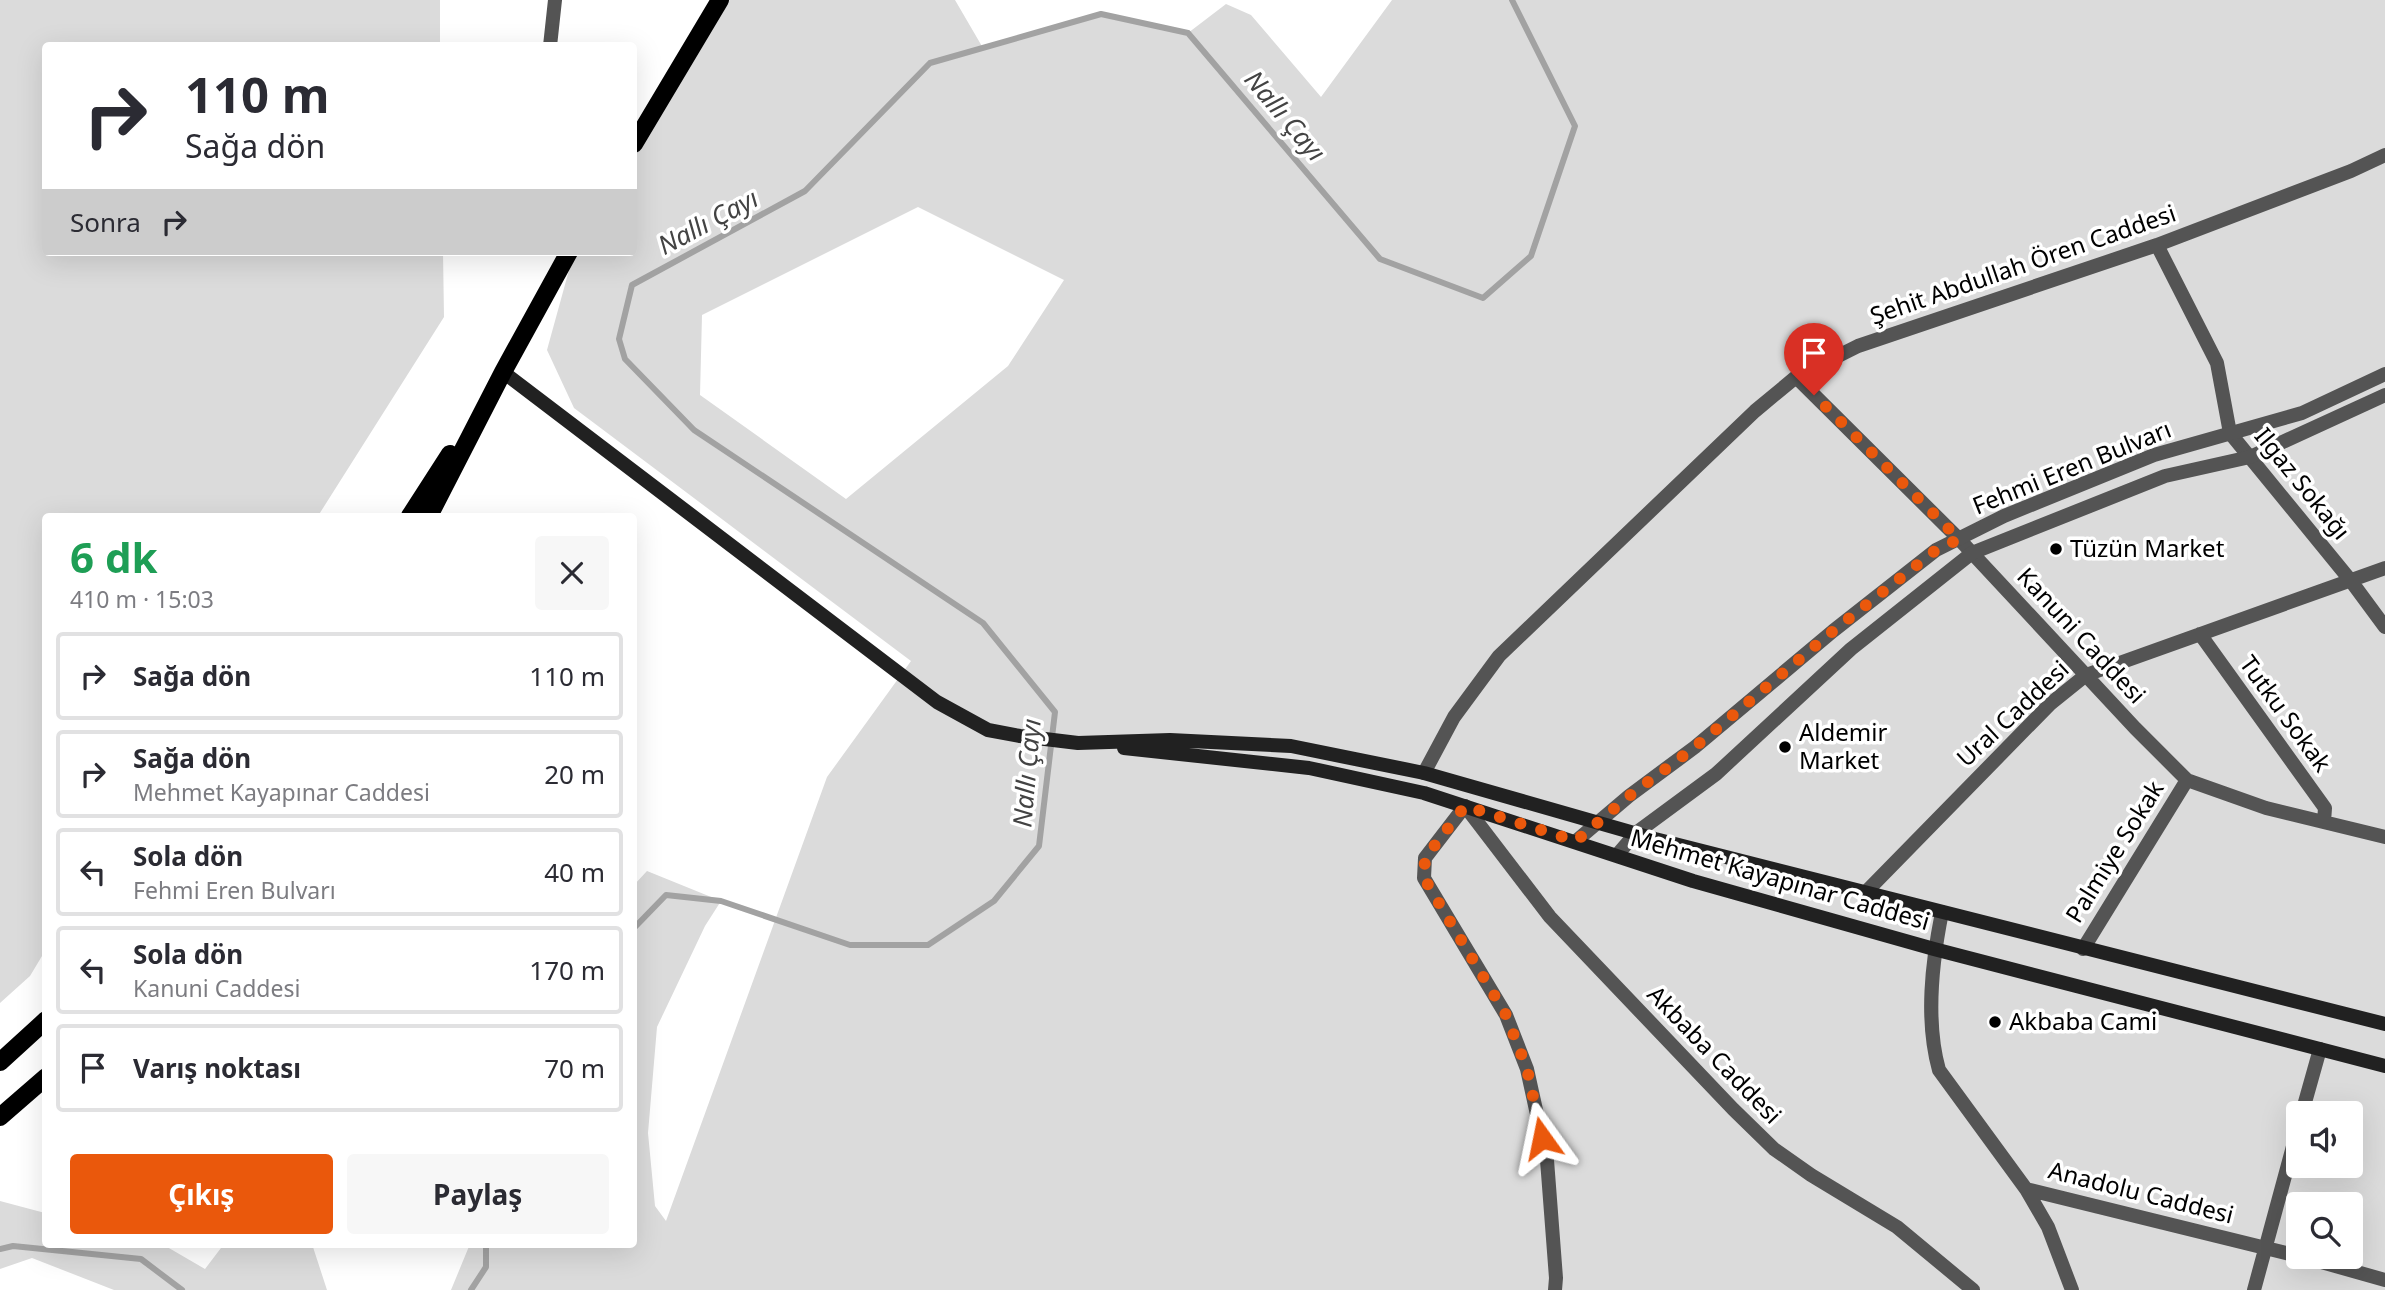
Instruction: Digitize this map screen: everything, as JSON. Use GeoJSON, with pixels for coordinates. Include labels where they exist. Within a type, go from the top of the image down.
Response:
{"type":"FeatureCollection","features":[{"type":"Feature","properties":{"kind":"main road"},"geometry":{"type":"LineString","coordinates":[[637,139],[720,0]]}},
{"type":"Feature","properties":{"kind":"main road"},"geometry":{"type":"LineString","coordinates":[[431,513],[567,256]]}},
{"type":"Feature","properties":{"kind":"main road"},"geometry":{"type":"LineString","coordinates":[[412,513],[503,372]]}},
{"type":"Feature","properties":{"kind":"main road"},"geometry":{"type":"LineString","coordinates":[[503,372],[937,702],[988,730],[1078,743]]}},
{"type":"Feature","properties":{"kind":"main road","name":"Mehmet Kayapınar Caddesi"},"geometry":{"type":"LineString","coordinates":[[1078,743],[1170,740],[1291,746],[1424,773],[1636,833],[2385,1024]]}},
{"type":"Feature","properties":{"kind":"main road","name":"Mehmet Kayapınar Caddesi"},"geometry":{"type":"LineString","coordinates":[[1078,743],[1309,768],[1424,793],[1693,881],[1934,949],[2385,1066]]}},
{"type":"Feature","properties":{"kind":"main road"},"geometry":{"type":"LineString","coordinates":[[0,1062],[42,1024]]}},
{"type":"Feature","properties":{"kind":"main road"},"geometry":{"type":"LineString","coordinates":[[0,1117],[42,1080]]}},
{"type":"Feature","properties":{"kind":"street"},"geometry":{"type":"LineString","coordinates":[[550,42],[555,0]]}},
{"type":"Feature","properties":{"kind":"street","name":"Şehit Abdullah Ören Caddesi"},"geometry":{"type":"LineString","coordinates":[[1424,773],[1454,717],[1499,656],[1755,411],[1796,377],[1858,346],[2157,244],[2351,171],[2385,155]]}},
{"type":"Feature","properties":{"kind":"street","name":"Ilgaz Sokağı"},"geometry":{"type":"LineString","coordinates":[[2157,244],[2217,363],[2230,433],[2351,580],[2385,627]]}},
{"type":"Feature","properties":{"kind":"street","name":"Fehmi Eren Bulvarı"},"geometry":{"type":"LineString","coordinates":[[1576,841],[1595,822],[1695,747],[1936,550],[2004,516],[2154,455],[2302,412],[2385,374]]}},
{"type":"Feature","properties":{"kind":"street","name":"Kanuni Caddesi"},"geometry":{"type":"LineString","coordinates":[[1796,377],[1972,552],[2086,676],[2187,780],[2266,808],[2385,837]]}},
{"type":"Feature","properties":{"kind":"street","name":"Fehmi Eren Bulvarı"},"geometry":{"type":"LineString","coordinates":[[1617,855],[1636,833],[1716,774],[1851,649],[1972,552],[2165,476],[2250,457],[2385,396]]}},
{"type":"Feature","properties":{"kind":"street","name":"Ural Caddesi"},"geometry":{"type":"LineString","coordinates":[[1866,892],[2050,704],[2086,676],[2385,568]]}},
{"type":"Feature","properties":{"kind":"street","name":"Tutku Sokak"},"geometry":{"type":"LineString","coordinates":[[2200,635],[2325,808],[2324,822]]}},
{"type":"Feature","properties":{"kind":"street","name":"Palmiye Sokak"},"geometry":{"type":"LineString","coordinates":[[2083,949],[2187,780]]}},
{"type":"Feature","properties":{"kind":"street"},"geometry":{"type":"LineString","coordinates":[[1465,806],[1425,858],[1424,878],[1506,1015],[1527,1069],[1547,1160],[1555,1290]]}},
{"type":"Feature","properties":{"kind":"street","name":"Akbaba Caddesi"},"geometry":{"type":"LineString","coordinates":[[1465,806],[1550,917],[1774,1149],[1811,1175],[1897,1227],[1973,1290]]}},
{"type":"Feature","properties":{"kind":"street","name":"Anadolu Caddesi"},"geometry":{"type":"LineString","coordinates":[[1942,912],[1934,949],[1932,1018],[1934,1051],[1939,1070],[2026,1189],[2286,1253]]}},
{"type":"Feature","properties":{"kind":"street"},"geometry":{"type":"LineString","coordinates":[[2305,1101],[2320,1049]]}},
{"type":"Feature","properties":{"kind":"street"},"geometry":{"type":"LineString","coordinates":[[2254,1290],[2286,1171]]}},
{"type":"Feature","properties":{"kind":"street"},"geometry":{"type":"LineString","coordinates":[[2026,1189],[2048,1227],[2072,1290]]}},
{"type":"Feature","properties":{"kind":"street","name":"Anadolu Caddesi"},"geometry":{"type":"LineString","coordinates":[[2346,1269],[2385,1280]]}},
{"type":"Feature","properties":{"kind":"shaded area"},"geometry":{"type":"Polygon","coordinates":[[[0,0],[440,0],[440,42],[42,42],[42,256],[443,256],[444,317],[320,513],[42,513],[42,956],[30,976],[0,1003],[0,0]]]}},
{"type":"Feature","properties":{"kind":"shaded area"},"geometry":{"type":"Polygon","coordinates":[[[720,0],[955,0],[983,48],[1107,15],[1188,33],[1226,4],[1251,15],[1321,97],[1392,0],[2385,0],[2385,1290],[451,1290],[468,1248],[637,1248],[637,882],[647,871],[721,901],[705,926],[657,1027],[648,1133],[655,1206],[666,1221],[827,777],[911,661],[574,408],[547,350],[573,256],[637,256],[637,139],[720,0]],[[918,207],[702,315],[700,395],[846,499],[1008,366],[1064,280],[918,207]]]}},
{"type":"Feature","properties":{"kind":"shaded area"},"geometry":{"type":"Polygon","coordinates":[[[0,1201],[42,1212],[42,1248],[169,1248],[205,1269],[221,1248],[313,1248],[327,1290],[114,1290],[32,1258],[0,1269],[0,1201]]]}},
{"type":"Feature","properties":{"kind":"waterway","name":"Nallı Çayı"},"geometry":{"type":"LineString","coordinates":[[637,925],[666,895],[721,901],[850,945],[928,945],[994,901],[1039,846],[1055,712],[983,623],[694,430],[625,359],[619,339],[632,285],[805,191],[930,63],[1101,14],[1188,33],[1380,259],[1483,298],[1531,256],[1575,126],[1512,0]]}},
{"type":"Feature","properties":{"kind":"waterway","name":"Nallı Çayı"},"geometry":{"type":"LineString","coordinates":[[0,1249],[13,1246],[141,1259],[182,1290]]}},
{"type":"Feature","properties":{"kind":"waterway","name":"Nallı Çayı"},"geometry":{"type":"LineString","coordinates":[[471,1290],[486,1267],[486,1248]]}},
{"type":"Feature","properties":{"kind":"place","name":"Tüzün Market"},"geometry":{"type":"Point","coordinates":[2056,549]}},
{"type":"Feature","properties":{"kind":"place","name":"Aldemir Market"},"geometry":{"type":"Point","coordinates":[1785,747]}},
{"type":"Feature","properties":{"kind":"place","name":"Akbaba Cami"},"geometry":{"type":"Point","coordinates":[1995,1022]}},
{"type":"Feature","properties":{"kind":"route"},"geometry":{"type":"LineString","coordinates":[[1542,1138],[1527,1069],[1506,1015],[1424,878],[1425,858],[1465,806],[1576,841],[1595,822],[1695,747],[1833,631],[1936,550],[1959,539],[1814,395]]}}]}
